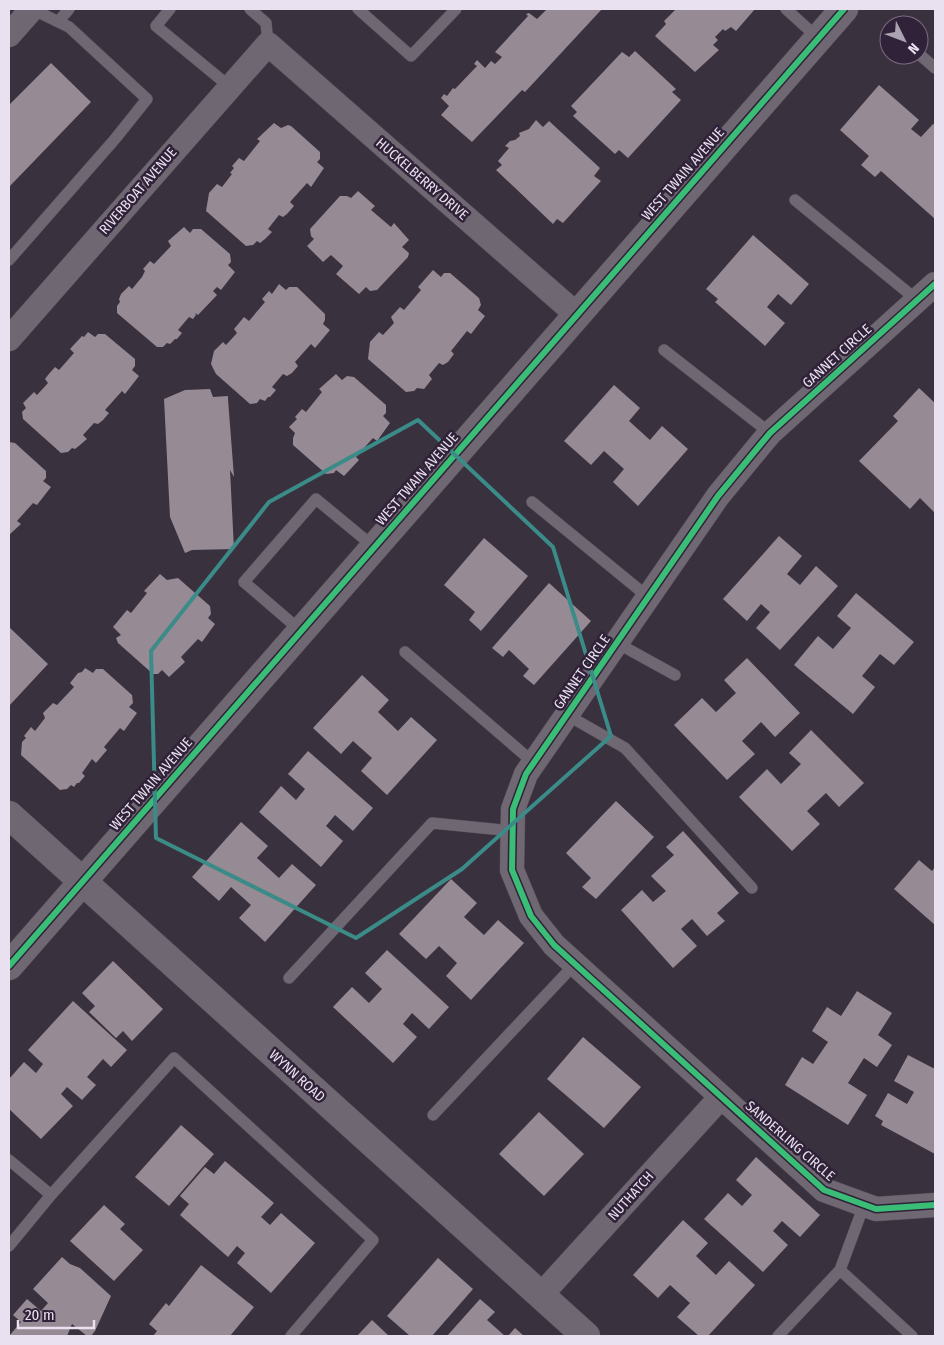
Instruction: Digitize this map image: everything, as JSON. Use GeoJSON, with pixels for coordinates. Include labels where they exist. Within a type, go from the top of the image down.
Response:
{"type":"FeatureCollection","features":[{"type":"Feature","properties":{"kind":"main road","name":"WEST TWAIN AVENUE"},"geometry":{"type":"LineString","coordinates":[[9,966],[844,9]]}},
{"type":"Feature","properties":{"kind":"main road","name":"WYNN ROAD"},"geometry":{"type":"LineString","coordinates":[[9,815],[586,1336]]}},
{"type":"Feature","properties":{"kind":"street"},"geometry":{"type":"LineString","coordinates":[[9,35],[32,9]]}},
{"type":"Feature","properties":{"kind":"street","name":"RIVERBOAT AVENUE"},"geometry":{"type":"LineString","coordinates":[[9,339],[268,44]]}},
{"type":"Feature","properties":{"kind":"street","name":"HUCKELBERRY DRIVE"},"geometry":{"type":"LineString","coordinates":[[268,44],[576,314]]}},
{"type":"Feature","properties":{"kind":"street","name":"GANNET CIRCLE"},"geometry":{"type":"LineString","coordinates":[[721,1097],[554,944],[531,916],[512,870],[513,809],[526,774],[718,496],[770,433],[929,293]]}},
{"type":"Feature","properties":{"kind":"street","name":"NUTHATCH"},"geometry":{"type":"LineString","coordinates":[[541,1296],[721,1097]]}},
{"type":"Feature","properties":{"kind":"street","name":"SANDERLING CIRCLE"},"geometry":{"type":"LineString","coordinates":[[721,1097],[824,1190],[876,1209],[935,1205]]}},
{"type":"Feature","properties":{"kind":"lane"},"geometry":{"type":"LineString","coordinates":[[9,260],[115,139],[147,99],[69,27],[32,9]]}},
{"type":"Feature","properties":{"kind":"lane"},"geometry":{"type":"LineString","coordinates":[[58,22],[69,9]]}},
{"type":"Feature","properties":{"kind":"lane"},"geometry":{"type":"LineString","coordinates":[[170,9],[156,26],[230,87]]}},
{"type":"Feature","properties":{"kind":"lane"},"geometry":{"type":"LineString","coordinates":[[250,9],[266,23],[268,44]]}},
{"type":"Feature","properties":{"kind":"lane"},"geometry":{"type":"LineString","coordinates":[[358,9],[411,56],[456,9]]}},
{"type":"Feature","properties":{"kind":"lane"},"geometry":{"type":"LineString","coordinates":[[786,9],[818,38]]}},
{"type":"Feature","properties":{"kind":"lane"},"geometry":{"type":"LineString","coordinates":[[795,200],[929,293]]}},
{"type":"Feature","properties":{"kind":"lane"},"geometry":{"type":"LineString","coordinates":[[664,350],[770,433]]}},
{"type":"Feature","properties":{"kind":"lane"},"geometry":{"type":"LineString","coordinates":[[301,631],[244,582],[316,499],[374,547]]}},
{"type":"Feature","properties":{"kind":"lane"},"geometry":{"type":"LineString","coordinates":[[532,502],[648,597]]}},
{"type":"Feature","properties":{"kind":"lane"},"geometry":{"type":"LineString","coordinates":[[617,643],[675,675]]}},
{"type":"Feature","properties":{"kind":"lane"},"geometry":{"type":"LineString","coordinates":[[405,652],[534,763]]}},
{"type":"Feature","properties":{"kind":"lane"},"geometry":{"type":"LineString","coordinates":[[567,715],[625,748],[752,888]]}},
{"type":"Feature","properties":{"kind":"lane"},"geometry":{"type":"LineString","coordinates":[[289,978],[432,823],[512,830]]}},
{"type":"Feature","properties":{"kind":"lane"},"geometry":{"type":"LineString","coordinates":[[433,1115],[575,964]]}},
{"type":"Feature","properties":{"kind":"lane"},"geometry":{"type":"LineString","coordinates":[[9,1246],[51,1195],[174,1058],[372,1240],[291,1336]]}},
{"type":"Feature","properties":{"kind":"lane"},"geometry":{"type":"LineString","coordinates":[[9,1160],[51,1195]]}},
{"type":"Feature","properties":{"kind":"lane"},"geometry":{"type":"LineString","coordinates":[[778,1336],[840,1270],[864,1205]]}},
{"type":"Feature","properties":{"kind":"lane"},"geometry":{"type":"LineString","coordinates":[[840,1270],[912,1336]]}},
{"type":"Feature","properties":{"kind":"highlighted area"},"geometry":{"type":"Polygon","coordinates":[[[418,420],[553,547],[611,736],[462,869],[356,938],[156,838],[151,651],[269,502],[418,420]]]}},
{"type":"Feature","properties":{"kind":"building"},"geometry":{"type":"Polygon","coordinates":[[[547,9],[602,9],[525,92],[522,90],[472,142],[441,115],[449,106],[441,98],[444,94],[447,96],[453,88],[455,89],[477,66],[474,64],[477,60],[485,68],[491,61],[495,64],[502,57],[495,52],[528,16],[526,14],[529,13],[537,19],[547,9]]]}},
{"type":"Feature","properties":{"kind":"building"},"geometry":{"type":"Polygon","coordinates":[[[676,9],[755,9],[736,31],[731,27],[725,31],[723,29],[715,37],[718,40],[713,45],[719,50],[695,72],[655,36],[666,24],[664,21],[676,9]]]}},
{"type":"Feature","properties":{"kind":"building"},"geometry":{"type":"Polygon","coordinates":[[[635,51],[676,89],[672,92],[681,100],[628,158],[619,150],[615,154],[573,116],[577,112],[571,106],[622,52],[629,57],[635,51]]]}},
{"type":"Feature","properties":{"kind":"building"},"geometry":{"type":"Polygon","coordinates":[[[51,63],[91,102],[9,187],[9,105],[51,63]]]}},
{"type":"Feature","properties":{"kind":"building"},"geometry":{"type":"Polygon","coordinates":[[[879,85],[919,120],[911,129],[921,137],[933,124],[935,125],[935,219],[881,171],[875,177],[861,165],[869,156],[840,130],[879,85]]]}},
{"type":"Feature","properties":{"kind":"building"},"geometry":{"type":"Polygon","coordinates":[[[536,120],[543,127],[549,121],[600,168],[594,176],[601,181],[563,223],[557,219],[553,224],[496,170],[502,165],[498,161],[509,148],[505,146],[520,136],[519,133],[529,129],[536,120]]]}},
{"type":"Feature","properties":{"kind":"building"},"geometry":{"type":"Polygon","coordinates":[[[274,123],[281,128],[288,125],[291,126],[320,152],[320,159],[317,162],[324,168],[311,187],[307,183],[290,202],[294,206],[287,214],[283,217],[279,215],[268,229],[272,232],[265,239],[260,243],[257,241],[253,245],[246,246],[206,211],[209,193],[217,184],[222,187],[232,174],[230,173],[234,168],[232,166],[239,158],[244,161],[260,141],[257,139],[274,123]]]}},
{"type":"Feature","properties":{"kind":"building"},"geometry":{"type":"Polygon","coordinates":[[[358,191],[375,206],[371,210],[391,227],[394,223],[409,240],[402,247],[409,253],[408,257],[377,290],[370,291],[366,287],[359,294],[336,274],[343,266],[331,255],[323,262],[307,246],[314,239],[311,236],[310,229],[340,196],[351,198],[358,191]]]}},
{"type":"Feature","properties":{"kind":"building"},"geometry":{"type":"Polygon","coordinates":[[[184,227],[190,233],[193,229],[201,229],[230,254],[231,262],[228,265],[235,272],[221,290],[217,287],[213,291],[217,295],[198,315],[195,313],[196,315],[193,319],[189,317],[178,330],[182,333],[177,339],[163,347],[157,347],[117,313],[117,306],[120,302],[121,294],[129,286],[132,289],[142,277],[145,271],[143,269],[150,261],[154,264],[171,246],[168,241],[184,227]]]}},
{"type":"Feature","properties":{"kind":"building"},"geometry":{"type":"Polygon","coordinates":[[[753,235],[809,284],[791,305],[778,294],[767,307],[785,323],[765,346],[715,302],[718,299],[706,289],[753,235]]]}},
{"type":"Feature","properties":{"kind":"building"},"geometry":{"type":"Polygon","coordinates":[[[433,270],[441,277],[444,273],[450,273],[479,298],[481,305],[478,310],[485,316],[471,334],[467,331],[451,351],[454,354],[448,362],[443,365],[439,363],[429,375],[432,379],[424,389],[417,388],[414,391],[406,392],[368,359],[370,342],[379,332],[383,335],[394,323],[391,317],[400,307],[404,310],[421,290],[418,287],[433,270]]]}},
{"type":"Feature","properties":{"kind":"building"},"geometry":{"type":"Polygon","coordinates":[[[279,284],[286,290],[289,287],[297,287],[325,314],[323,324],[330,330],[315,348],[311,344],[295,362],[298,366],[292,373],[287,376],[283,374],[272,387],[276,390],[270,397],[265,401],[260,399],[257,403],[250,404],[216,374],[211,364],[214,351],[223,342],[226,345],[237,333],[234,329],[244,317],[249,321],[265,302],[262,299],[269,291],[272,294],[279,284]]]}},
{"type":"Feature","properties":{"kind":"building"},"geometry":{"type":"Polygon","coordinates":[[[88,332],[95,337],[98,334],[105,334],[135,359],[135,366],[132,370],[139,376],[125,394],[122,391],[105,410],[109,413],[103,420],[98,424],[94,423],[83,435],[87,439],[75,449],[72,448],[68,452],[61,453],[23,419],[22,412],[26,408],[23,403],[34,392],[37,395],[48,383],[45,379],[48,375],[55,367],[59,370],[74,353],[70,349],[88,332]]]}},
{"type":"Feature","properties":{"kind":"building"},"geometry":{"type":"Polygon","coordinates":[[[336,374],[342,380],[347,376],[354,377],[386,405],[386,413],[383,416],[390,423],[377,441],[373,438],[356,457],[359,460],[344,476],[336,470],[334,473],[326,474],[293,445],[295,433],[289,427],[297,419],[295,417],[302,409],[306,412],[322,392],[319,389],[336,374]]]}},
{"type":"Feature","properties":{"kind":"building"},"geometry":{"type":"Polygon","coordinates":[[[614,385],[640,408],[629,421],[650,440],[662,426],[688,449],[638,506],[613,482],[624,469],[604,451],[591,465],[564,441],[614,385]]]}},
{"type":"Feature","properties":{"kind":"building"},"geometry":{"type":"Polygon","coordinates":[[[919,388],[935,403],[935,513],[920,498],[910,509],[859,461],[898,421],[893,416],[919,388]]]}},
{"type":"Feature","properties":{"kind":"building"},"geometry":{"type":"Polygon","coordinates":[[[210,389],[213,397],[228,396],[234,477],[230,470],[234,549],[192,550],[185,553],[170,517],[164,399],[185,390],[210,389]]]}},
{"type":"Feature","properties":{"kind":"building"},"geometry":{"type":"Polygon","coordinates":[[[9,442],[15,443],[46,471],[46,478],[43,481],[51,487],[37,505],[33,503],[17,521],[21,524],[9,535],[9,442]]]}},
{"type":"Feature","properties":{"kind":"building"},"geometry":{"type":"Polygon","coordinates":[[[779,536],[802,556],[787,574],[800,585],[816,566],[838,586],[780,650],[756,628],[770,612],[761,604],[747,621],[723,599],[779,536]]]}},
{"type":"Feature","properties":{"kind":"building"},"geometry":{"type":"Polygon","coordinates":[[[484,538],[528,576],[481,631],[469,620],[475,612],[444,585],[484,538]]]}},
{"type":"Feature","properties":{"kind":"building"},"geometry":{"type":"Polygon","coordinates":[[[160,574],[167,580],[178,578],[210,606],[211,614],[208,618],[215,624],[202,642],[198,639],[181,657],[185,662],[169,677],[162,670],[158,674],[153,674],[118,643],[116,638],[121,635],[113,627],[127,610],[131,613],[147,593],[144,591],[160,574]]]}},
{"type":"Feature","properties":{"kind":"building"},"geometry":{"type":"Polygon","coordinates":[[[549,583],[591,621],[534,685],[523,676],[529,669],[509,650],[503,657],[492,648],[549,583]]]}},
{"type":"Feature","properties":{"kind":"building"},"geometry":{"type":"Polygon","coordinates":[[[856,593],[914,642],[894,665],[880,654],[862,676],[875,687],[853,714],[794,665],[818,636],[833,649],[851,628],[837,616],[856,593]]]}},
{"type":"Feature","properties":{"kind":"building"},"geometry":{"type":"Polygon","coordinates":[[[9,627],[48,664],[9,706],[9,627]]]}},
{"type":"Feature","properties":{"kind":"building"},"geometry":{"type":"Polygon","coordinates":[[[747,658],[800,713],[775,737],[761,722],[742,741],[755,754],[727,780],[674,725],[702,698],[716,712],[736,693],[724,680],[747,658]]]}},
{"type":"Feature","properties":{"kind":"building"},"geometry":{"type":"Polygon","coordinates":[[[85,668],[93,673],[96,669],[103,669],[132,695],[133,703],[129,707],[137,713],[124,731],[120,728],[104,747],[107,750],[96,763],[92,759],[82,773],[85,776],[79,783],[74,787],[71,785],[67,789],[60,790],[21,755],[22,742],[31,727],[35,731],[45,718],[43,713],[53,703],[57,705],[74,687],[70,683],[85,668]]]}},
{"type":"Feature","properties":{"kind":"building"},"geometry":{"type":"Polygon","coordinates":[[[362,675],[389,700],[378,712],[398,731],[411,717],[437,740],[387,795],[361,771],[372,758],[353,741],[341,754],[313,728],[362,675]]]}},
{"type":"Feature","properties":{"kind":"building"},"geometry":{"type":"Polygon","coordinates":[[[811,730],[864,783],[839,807],[826,793],[807,811],[820,824],[792,851],[739,797],[767,769],[781,784],[801,764],[789,753],[811,730]]]}},
{"type":"Feature","properties":{"kind":"building"},"geometry":{"type":"Polygon","coordinates":[[[308,751],[373,808],[353,831],[335,815],[326,826],[343,841],[321,867],[259,812],[281,786],[296,800],[305,789],[288,774],[308,751]]]}},
{"type":"Feature","properties":{"kind":"building"},"geometry":{"type":"Polygon","coordinates":[[[616,801],[654,837],[596,899],[582,887],[591,878],[566,853],[616,801]]]}},
{"type":"Feature","properties":{"kind":"building"},"geometry":{"type":"Polygon","coordinates":[[[241,822],[268,846],[257,858],[279,878],[292,864],[316,885],[265,942],[239,918],[251,905],[231,887],[219,901],[192,877],[241,822]]]}},
{"type":"Feature","properties":{"kind":"building"},"geometry":{"type":"Polygon","coordinates":[[[683,831],[739,893],[717,913],[725,921],[707,936],[692,919],[681,929],[697,946],[673,968],[621,910],[642,890],[653,902],[666,891],[651,876],[674,855],[666,847],[683,831]]]}},
{"type":"Feature","properties":{"kind":"building"},"geometry":{"type":"Polygon","coordinates":[[[919,860],[932,871],[935,867],[935,925],[894,889],[919,860]]]}},
{"type":"Feature","properties":{"kind":"building"},"geometry":{"type":"Polygon","coordinates":[[[451,879],[477,903],[464,917],[484,935],[498,920],[524,943],[471,1000],[446,976],[457,963],[439,946],[426,959],[399,934],[451,879]]]}},
{"type":"Feature","properties":{"kind":"building"},"geometry":{"type":"Polygon","coordinates":[[[387,950],[449,1007],[429,1029],[412,1013],[403,1024],[417,1037],[393,1063],[333,1007],[352,987],[369,1003],[382,989],[365,973],[387,950]]]}},
{"type":"Feature","properties":{"kind":"building"},"geometry":{"type":"Polygon","coordinates":[[[113,961],[163,1009],[132,1041],[123,1031],[116,1038],[89,1012],[95,1006],[82,993],[113,961]]]}},
{"type":"Feature","properties":{"kind":"building"},"geometry":{"type":"Polygon","coordinates":[[[857,991],[892,1013],[878,1035],[892,1045],[877,1067],[864,1058],[848,1083],[867,1095],[848,1125],[785,1085],[802,1057],[813,1064],[828,1042],[812,1031],[827,1007],[841,1016],[857,991]]]}},
{"type":"Feature","properties":{"kind":"building"},"geometry":{"type":"Polygon","coordinates":[[[73,1001],[127,1050],[111,1067],[103,1059],[87,1077],[96,1085],[82,1100],[67,1087],[61,1094],[73,1106],[41,1139],[9,1109],[9,1079],[24,1062],[36,1073],[43,1064],[28,1050],[73,1001]]]}},
{"type":"Feature","properties":{"kind":"building"},"geometry":{"type":"Polygon","coordinates":[[[583,1037],[641,1087],[604,1128],[547,1079],[583,1037]]]}},
{"type":"Feature","properties":{"kind":"building"},"geometry":{"type":"Polygon","coordinates":[[[908,1055],[935,1069],[935,1154],[881,1125],[883,1121],[875,1116],[888,1093],[907,1104],[914,1092],[894,1081],[908,1055]]]}},
{"type":"Feature","properties":{"kind":"building"},"geometry":{"type":"Polygon","coordinates":[[[539,1112],[584,1154],[544,1196],[499,1154],[539,1112]]]}},
{"type":"Feature","properties":{"kind":"building"},"geometry":{"type":"Polygon","coordinates":[[[181,1125],[214,1154],[169,1206],[135,1177],[181,1125]]]}},
{"type":"Feature","properties":{"kind":"building"},"geometry":{"type":"Polygon","coordinates":[[[756,1157],[820,1215],[800,1237],[782,1221],[773,1231],[788,1245],[763,1272],[704,1219],[728,1193],[742,1206],[752,1195],[736,1180],[756,1157]]]}},
{"type":"Feature","properties":{"kind":"building"},"geometry":{"type":"Polygon","coordinates":[[[225,1161],[274,1203],[261,1217],[270,1225],[281,1213],[315,1243],[271,1293],[237,1263],[245,1253],[237,1246],[228,1257],[180,1215],[189,1204],[180,1196],[205,1167],[214,1174],[225,1161]]]}},
{"type":"Feature","properties":{"kind":"building"},"geometry":{"type":"Polygon","coordinates":[[[104,1205],[125,1224],[120,1229],[143,1250],[114,1281],[70,1241],[104,1205]]]}},
{"type":"Feature","properties":{"kind":"building"},"geometry":{"type":"Polygon","coordinates":[[[683,1220],[708,1243],[696,1256],[716,1275],[729,1261],[755,1285],[708,1336],[699,1336],[677,1317],[690,1303],[670,1285],[658,1298],[633,1275],[683,1220]]]}},
{"type":"Feature","properties":{"kind":"building"},"geometry":{"type":"Polygon","coordinates":[[[62,1257],[70,1264],[80,1268],[111,1296],[95,1331],[91,1336],[87,1336],[72,1324],[67,1336],[9,1336],[21,1322],[13,1315],[27,1299],[41,1311],[48,1303],[33,1289],[62,1257]]]}},
{"type":"Feature","properties":{"kind":"building"},"geometry":{"type":"Polygon","coordinates":[[[438,1258],[473,1289],[432,1336],[410,1336],[387,1316],[438,1258]]]}},
{"type":"Feature","properties":{"kind":"building"},"geometry":{"type":"Polygon","coordinates":[[[201,1265],[254,1307],[230,1336],[153,1336],[157,1331],[149,1324],[166,1303],[169,1306],[201,1265]]]}},
{"type":"Feature","properties":{"kind":"building"},"geometry":{"type":"Polygon","coordinates":[[[480,1299],[495,1312],[487,1320],[505,1336],[447,1336],[480,1299]]]}},
{"type":"Feature","properties":{"kind":"building"},"geometry":{"type":"Polygon","coordinates":[[[372,1320],[389,1336],[357,1336],[372,1320]]]}},
{"type":"Feature","properties":{"kind":"building"},"geometry":{"type":"Polygon","coordinates":[[[515,1328],[524,1336],[508,1336],[515,1328]]]}},
{"type":"Feature","properties":{"kind":"cycle path"},"geometry":{"type":"LineString","coordinates":[[9,966],[844,9]]}},
{"type":"Feature","properties":{"kind":"cycle path"},"geometry":{"type":"LineString","coordinates":[[935,284],[770,433],[718,496],[526,774],[513,809],[512,870],[531,916],[554,945],[824,1190],[876,1209],[935,1205]]}}]}
